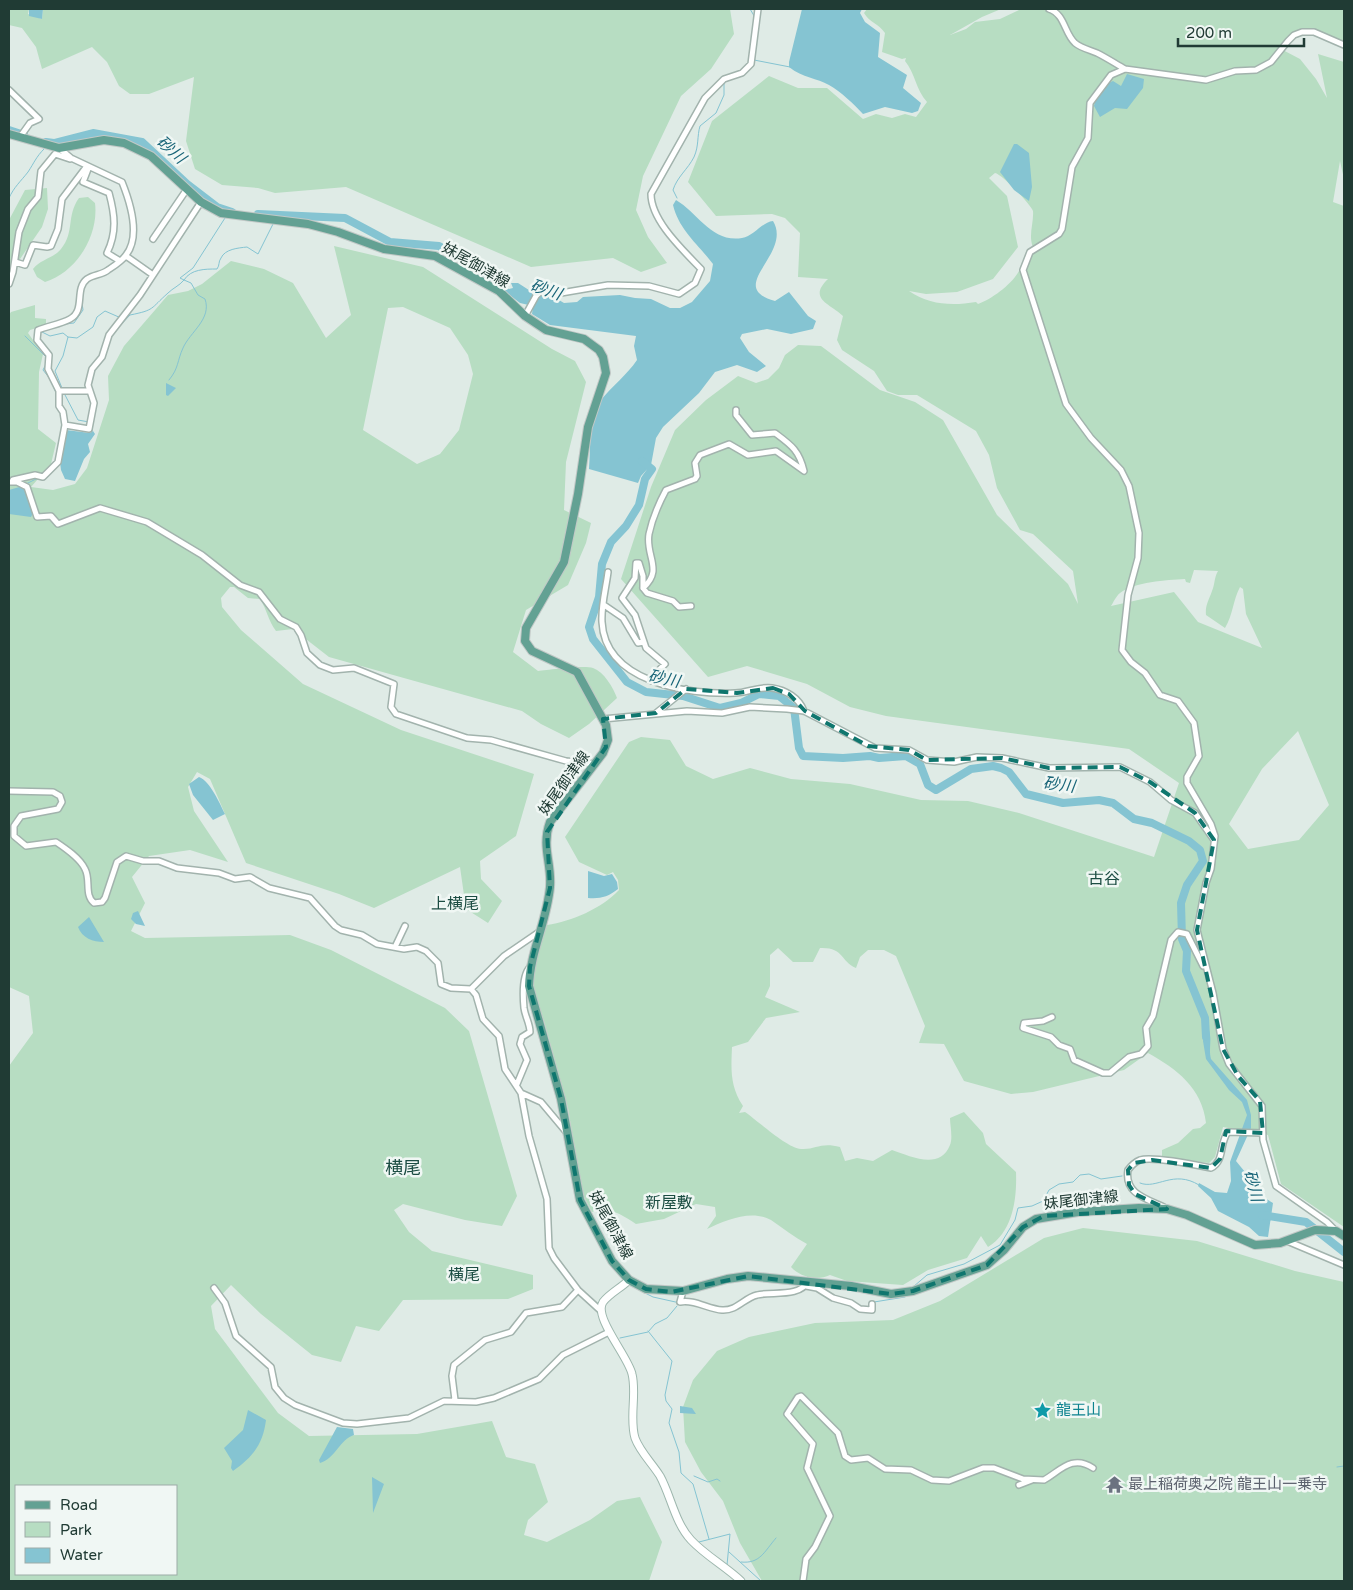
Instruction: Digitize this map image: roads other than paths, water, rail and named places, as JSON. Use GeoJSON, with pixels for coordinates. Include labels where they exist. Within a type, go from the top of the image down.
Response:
{"type":"FeatureCollection","features":[{"type":"Feature","properties":{"kind":"main road","name":"妹尾御津線"},"geometry":{"type":"LineString","coordinates":[[9,134],[21,135],[59,148],[104,140],[124,143],[151,156],[201,202],[226,215],[308,224],[338,232],[384,249],[436,256],[476,280],[494,288],[525,316],[546,330],[584,339],[593,344],[604,357],[606,366],[604,381],[588,427],[578,494],[564,562],[531,618],[524,635],[532,651],[577,672],[604,718],[608,740],[595,764],[550,822],[545,842],[550,888],[530,968],[532,998],[556,1078],[580,1200],[612,1261],[629,1280],[655,1291],[683,1291],[727,1279],[748,1276],[891,1294],[913,1291],[987,1265],[1004,1250],[1023,1227],[1044,1216],[1139,1208],[1167,1209],[1187,1215],[1255,1245],[1273,1245],[1310,1231],[1336,1231],[1344,1236]]}},
{"type":"Feature","properties":{"kind":"street"},"geometry":{"type":"LineString","coordinates":[[525,316],[536,296],[541,291],[569,292],[608,285],[649,286],[679,294],[695,283],[701,269],[668,233],[653,206],[651,194],[700,105],[724,79],[739,74],[751,64],[758,9]]}},
{"type":"Feature","properties":{"kind":"street"},"geometry":{"type":"LineString","coordinates":[[1049,9],[1054,10],[1062,19],[1077,44],[1125,69],[1206,80],[1226,73],[1264,67],[1271,62],[1294,35],[1302,32],[1314,32],[1344,45]]}},
{"type":"Feature","properties":{"kind":"street"},"geometry":{"type":"LineString","coordinates":[[1125,69],[1111,75],[1090,103],[1088,138],[1072,167],[1062,229],[1059,234],[1030,252],[1023,270],[1066,404],[1091,438],[1121,470],[1129,486],[1139,533],[1138,558],[1128,595],[1122,650],[1131,662],[1145,672],[1160,695],[1178,701],[1194,722],[1199,756],[1187,777],[1187,783],[1211,824],[1214,840],[1211,869],[1197,923],[1205,968],[1213,993],[1223,1049],[1238,1076],[1260,1101],[1263,1132],[1276,1186],[1336,1231]]}},
{"type":"Feature","properties":{"kind":"street"},"geometry":{"type":"LineString","coordinates":[[9,90],[39,119],[30,123],[21,135]]}},
{"type":"Feature","properties":{"kind":"street"},"geometry":{"type":"LineString","coordinates":[[9,481],[41,476],[58,462],[65,425],[63,412],[59,406],[59,391],[48,369],[49,355],[37,340],[37,331],[70,319],[79,310],[84,283],[87,279],[107,271],[120,261],[126,256],[131,245],[133,223],[130,202],[122,182],[71,158],[59,148]]}},
{"type":"Feature","properties":{"kind":"street"},"geometry":{"type":"LineString","coordinates":[[9,284],[15,262],[19,232],[28,209],[38,197],[41,171],[55,154],[70,160],[71,158]]}},
{"type":"Feature","properties":{"kind":"street"},"geometry":{"type":"LineString","coordinates":[[88,166],[83,182],[109,193],[114,209],[114,236],[107,252],[120,261]]}},
{"type":"Feature","properties":{"kind":"street"},"geometry":{"type":"LineString","coordinates":[[15,262],[25,265],[33,245],[50,246],[58,229],[62,200],[88,166]]}},
{"type":"Feature","properties":{"kind":"street"},"geometry":{"type":"LineString","coordinates":[[153,239],[187,189]]}},
{"type":"Feature","properties":{"kind":"street"},"geometry":{"type":"LineString","coordinates":[[65,425],[89,429],[94,403],[88,385],[92,368],[102,357],[109,335],[153,275],[201,202]]}},
{"type":"Feature","properties":{"kind":"street"},"geometry":{"type":"LineString","coordinates":[[126,256],[153,275]]}},
{"type":"Feature","properties":{"kind":"street"},"geometry":{"type":"LineString","coordinates":[[59,391],[89,391]]}},
{"type":"Feature","properties":{"kind":"street"},"geometry":{"type":"LineString","coordinates":[[643,588],[650,582],[654,573],[650,534],[664,493],[670,488],[695,479],[697,476],[695,463],[700,455],[729,444],[748,455],[776,451],[804,471],[800,456],[794,448],[775,433],[752,434],[736,414],[736,410]]}},
{"type":"Feature","properties":{"kind":"street"},"geometry":{"type":"LineString","coordinates":[[9,481],[25,485],[37,517],[50,516],[61,524],[91,510],[109,510],[148,522],[181,542],[240,585],[259,592],[280,619],[296,628],[301,635],[307,653],[320,665],[333,670],[354,668],[394,684],[391,707],[396,714],[467,738],[491,740],[566,761],[595,764]]}},
{"type":"Feature","properties":{"kind":"street"},"geometry":{"type":"LineString","coordinates":[[666,684],[660,669],[665,664],[651,653],[644,642],[635,615],[622,598],[635,578],[635,566],[637,563],[643,576],[643,588],[647,593],[673,601],[679,607],[690,606]]}},
{"type":"Feature","properties":{"kind":"street"},"geometry":{"type":"LineString","coordinates":[[608,572],[602,621],[604,634],[614,655],[626,668],[638,676],[685,691],[737,693],[773,688],[794,697],[801,711]]}},
{"type":"Feature","properties":{"kind":"street"},"geometry":{"type":"LineString","coordinates":[[604,605],[623,618],[638,643],[644,642]]}},
{"type":"Feature","properties":{"kind":"street"},"geometry":{"type":"LineString","coordinates":[[656,714],[685,691]]}},
{"type":"Feature","properties":{"kind":"street"},"geometry":{"type":"LineString","coordinates":[[604,718],[687,711],[722,712],[761,707],[791,709],[801,711],[836,726],[868,746],[909,750],[927,760],[954,762],[977,758],[1002,758],[1049,768],[1120,767],[1150,782],[1171,800],[1194,813],[1214,840]]}},
{"type":"Feature","properties":{"kind":"street"},"geometry":{"type":"LineString","coordinates":[[9,791],[52,792],[60,796],[62,802],[58,809],[21,816],[14,826],[14,836],[26,846],[56,842],[82,863],[88,874],[88,896],[94,903],[102,902],[105,898],[117,862],[126,856],[143,861],[159,861],[177,868],[218,873],[235,879],[250,878],[269,888],[304,895],[315,901],[335,926],[341,930],[362,935],[377,944],[404,949],[417,947],[426,951],[438,963],[441,984],[444,987],[471,989],[476,995],[483,1019],[499,1036],[505,1068],[522,1093],[528,1136],[547,1199],[549,1248],[554,1258],[578,1290],[601,1311],[609,1332],[626,1357],[632,1372],[635,1436],[640,1449],[664,1483],[683,1529],[690,1540],[741,1581]]}},
{"type":"Feature","properties":{"kind":"street"},"geometry":{"type":"LineString","coordinates":[[396,947],[405,926]]}},
{"type":"Feature","properties":{"kind":"street"},"geometry":{"type":"LineString","coordinates":[[1052,1017],[1043,1021],[1024,1023],[1023,1028],[1052,1037],[1059,1045],[1070,1049],[1074,1060],[1103,1073],[1110,1073],[1129,1057],[1141,1054],[1148,1046],[1146,1028],[1153,1016],[1172,940],[1182,931],[1194,944],[1205,968]]}},
{"type":"Feature","properties":{"kind":"street"},"geometry":{"type":"LineString","coordinates":[[471,989],[504,956],[531,935],[539,932]]}},
{"type":"Feature","properties":{"kind":"street"},"geometry":{"type":"LineString","coordinates":[[517,1084],[527,1060],[520,1044],[522,1037],[530,1032],[524,1008],[526,971],[530,968]]}},
{"type":"Feature","properties":{"kind":"street"},"geometry":{"type":"LineString","coordinates":[[522,1093],[540,1102],[567,1134]]}},
{"type":"Feature","properties":{"kind":"street"},"geometry":{"type":"LineString","coordinates":[[1167,1209],[1135,1194],[1128,1180],[1130,1166],[1141,1160],[1152,1160],[1211,1168],[1220,1158],[1224,1139],[1228,1132],[1263,1132]]}},
{"type":"Feature","properties":{"kind":"street"},"geometry":{"type":"LineString","coordinates":[[1287,1241],[1344,1265]]}},
{"type":"Feature","properties":{"kind":"street"},"geometry":{"type":"LineString","coordinates":[[601,1311],[602,1304],[607,1298],[629,1280]]}},
{"type":"Feature","properties":{"kind":"street"},"geometry":{"type":"LineString","coordinates":[[683,1291],[680,1302],[693,1302],[722,1310],[738,1307],[759,1294],[794,1291],[807,1284],[833,1298],[864,1310],[872,1310],[872,1304]]}},
{"type":"Feature","properties":{"kind":"street"},"geometry":{"type":"LineString","coordinates":[[214,1288],[225,1303],[236,1336],[271,1367],[277,1391],[295,1405],[334,1421],[357,1424],[409,1418],[419,1415],[437,1404],[455,1400],[484,1401],[539,1379],[563,1355],[609,1332]]}},
{"type":"Feature","properties":{"kind":"street"},"geometry":{"type":"LineString","coordinates":[[455,1400],[452,1376],[454,1365],[485,1340],[511,1332],[526,1314],[562,1307],[578,1290]]}},
{"type":"Feature","properties":{"kind":"street"},"geometry":{"type":"LineString","coordinates":[[803,1581],[806,1560],[830,1516],[807,1468],[813,1444],[787,1414],[798,1397],[801,1396],[838,1433],[841,1449],[845,1456],[851,1460],[868,1458],[885,1469],[911,1470],[932,1480],[949,1481],[983,1468],[994,1468],[1023,1479],[1044,1480],[1057,1470],[1070,1464],[1092,1468]]}},
{"type":"Feature","properties":{"kind":"street"},"geometry":{"type":"LineString","coordinates":[[1019,1485],[1032,1479]]}},
{"type":"Feature","properties":{"kind":"water"},"geometry":{"type":"Polygon","coordinates":[[[29,9],[43,9],[42,19],[29,16],[29,9]]]}},
{"type":"Feature","properties":{"kind":"water"},"geometry":{"type":"Polygon","coordinates":[[[802,9],[862,9],[860,13],[865,22],[880,33],[878,57],[907,75],[903,88],[921,103],[918,111],[912,113],[885,107],[863,114],[834,88],[789,67],[802,9]]]}},
{"type":"Feature","properties":{"kind":"water"},"geometry":{"type":"Polygon","coordinates":[[[1127,74],[1144,79],[1143,88],[1127,109],[1115,108],[1100,117],[1094,106],[1099,94],[1113,81],[1121,86],[1127,74]]]}},
{"type":"Feature","properties":{"kind":"water"},"geometry":{"type":"Polygon","coordinates":[[[1014,144],[1017,144],[1029,153],[1032,187],[1029,201],[1014,190],[1000,172],[1014,144]]]}},
{"type":"Feature","properties":{"kind":"water"},"geometry":{"type":"Polygon","coordinates":[[[676,200],[714,232],[731,238],[746,237],[773,221],[777,233],[775,245],[757,278],[756,287],[761,295],[775,301],[789,292],[808,316],[816,321],[813,329],[791,334],[767,329],[742,334],[740,338],[749,352],[766,366],[757,372],[737,365],[715,372],[699,393],[663,427],[656,438],[651,465],[641,476],[638,483],[589,469],[594,415],[601,400],[637,360],[634,346],[636,336],[550,325],[532,314],[533,306],[520,303],[502,289],[483,279],[479,271],[509,289],[513,288],[511,283],[518,283],[532,292],[532,299],[547,293],[564,303],[577,302],[583,297],[620,295],[651,299],[670,308],[680,308],[692,302],[710,281],[713,264],[684,229],[673,205],[676,200]]]}},
{"type":"Feature","properties":{"kind":"water"},"geometry":{"type":"Polygon","coordinates":[[[166,383],[176,388],[168,396],[166,395],[166,383]]]}},
{"type":"Feature","properties":{"kind":"water"},"geometry":{"type":"Polygon","coordinates":[[[66,430],[90,433],[93,431],[95,434],[88,444],[90,452],[84,459],[75,481],[65,479],[61,470],[60,462],[66,430]]]}},
{"type":"Feature","properties":{"kind":"water"},"geometry":{"type":"Polygon","coordinates":[[[23,486],[33,513],[31,517],[9,514],[9,490],[23,486]]]}},
{"type":"Feature","properties":{"kind":"water"},"geometry":{"type":"Polygon","coordinates":[[[199,777],[211,788],[225,814],[213,820],[193,795],[189,784],[199,777]]]}},
{"type":"Feature","properties":{"kind":"water"},"geometry":{"type":"Polygon","coordinates":[[[588,871],[604,876],[612,874],[617,882],[618,889],[604,897],[588,898],[588,871]]]}},
{"type":"Feature","properties":{"kind":"water"},"geometry":{"type":"Polygon","coordinates":[[[138,911],[145,926],[136,924],[131,919],[133,913],[138,911]]]}},
{"type":"Feature","properties":{"kind":"water"},"geometry":{"type":"Polygon","coordinates":[[[89,917],[104,942],[88,939],[80,931],[78,927],[89,917]]]}},
{"type":"Feature","properties":{"kind":"water"},"geometry":{"type":"Polygon","coordinates":[[[1205,1028],[1208,1028],[1209,1032],[1211,1059],[1247,1100],[1251,1115],[1251,1128],[1236,1161],[1254,1183],[1255,1188],[1260,1185],[1265,1198],[1273,1203],[1268,1237],[1259,1236],[1249,1227],[1218,1211],[1211,1198],[1198,1186],[1199,1183],[1215,1192],[1227,1193],[1231,1181],[1230,1162],[1247,1115],[1242,1102],[1229,1090],[1206,1059],[1203,1041],[1205,1028]]]}},
{"type":"Feature","properties":{"kind":"water"},"geometry":{"type":"Polygon","coordinates":[[[680,1406],[692,1408],[696,1414],[680,1413],[680,1406]]]}},
{"type":"Feature","properties":{"kind":"water"},"geometry":{"type":"Polygon","coordinates":[[[248,1410],[266,1420],[265,1429],[256,1449],[233,1471],[231,1468],[232,1461],[224,1448],[243,1430],[248,1410]]]}},
{"type":"Feature","properties":{"kind":"water"},"geometry":{"type":"Polygon","coordinates":[[[337,1427],[353,1429],[354,1435],[345,1440],[330,1458],[320,1463],[319,1460],[337,1427]]]}},
{"type":"Feature","properties":{"kind":"water"},"geometry":{"type":"Polygon","coordinates":[[[372,1477],[384,1484],[373,1513],[372,1477]]]}},
{"type":"Feature","properties":{"kind":"waterway"},"geometry":{"type":"LineString","coordinates":[[750,9],[756,19]]}},
{"type":"Feature","properties":{"kind":"waterway"},"geometry":{"type":"LineString","coordinates":[[754,60],[790,67]]}},
{"type":"Feature","properties":{"kind":"waterway"},"geometry":{"type":"LineString","coordinates":[[677,198],[673,190],[675,185],[694,157],[700,126],[716,113],[724,95],[724,81]]}},
{"type":"Feature","properties":{"kind":"waterway","name":"砂川"},"geometry":{"type":"LineString","coordinates":[[9,130],[24,135]]}},
{"type":"Feature","properties":{"kind":"waterway","name":"砂川"},"geometry":{"type":"LineString","coordinates":[[46,142],[54,143],[93,133],[142,142],[187,184],[217,207],[232,212]]}},
{"type":"Feature","properties":{"kind":"waterway"},"geometry":{"type":"LineString","coordinates":[[9,198],[15,187],[44,149]]}},
{"type":"Feature","properties":{"kind":"waterway","name":"砂川"},"geometry":{"type":"LineString","coordinates":[[258,214],[345,218],[390,242],[439,246],[478,268],[489,280]]}},
{"type":"Feature","properties":{"kind":"waterway"},"geometry":{"type":"LineString","coordinates":[[114,332],[130,315],[152,308],[184,280],[180,278],[193,268],[225,218]]}},
{"type":"Feature","properties":{"kind":"waterway"},"geometry":{"type":"LineString","coordinates":[[169,380],[186,342],[206,313],[205,299],[198,295],[191,283],[184,280],[194,272],[217,269],[220,259],[232,249],[247,247],[258,254],[273,224]]}},
{"type":"Feature","properties":{"kind":"waterway"},"geometry":{"type":"LineString","coordinates":[[64,324],[74,323],[83,310],[82,303]]}},
{"type":"Feature","properties":{"kind":"waterway"},"geometry":{"type":"LineString","coordinates":[[62,388],[55,371],[63,356],[68,337],[77,338],[93,327],[97,317],[105,311],[121,318]]}},
{"type":"Feature","properties":{"kind":"waterway"},"geometry":{"type":"LineString","coordinates":[[40,331],[50,336],[63,333],[68,337]]}},
{"type":"Feature","properties":{"kind":"waterway"},"geometry":{"type":"LineString","coordinates":[[95,369],[105,357],[112,335]]}},
{"type":"Feature","properties":{"kind":"waterway"},"geometry":{"type":"LineString","coordinates":[[25,336],[47,358]]}},
{"type":"Feature","properties":{"kind":"waterway"},"geometry":{"type":"LineString","coordinates":[[47,362],[43,370],[51,380],[57,395]]}},
{"type":"Feature","properties":{"kind":"waterway"},"geometry":{"type":"LineString","coordinates":[[91,385],[93,377]]}},
{"type":"Feature","properties":{"kind":"waterway"},"geometry":{"type":"LineString","coordinates":[[64,393],[78,420],[89,422]]}},
{"type":"Feature","properties":{"kind":"waterway"},"geometry":{"type":"LineString","coordinates":[[56,401],[60,411]]}},
{"type":"Feature","properties":{"kind":"waterway"},"geometry":{"type":"LineString","coordinates":[[92,431],[93,421]]}},
{"type":"Feature","properties":{"kind":"waterway","name":"砂川"},"geometry":{"type":"LineString","coordinates":[[642,461],[652,469],[645,479],[639,505],[626,526],[611,542],[602,564],[599,597],[589,627],[593,639],[627,682],[646,692],[683,696],[720,708],[741,703],[759,694],[779,696],[794,708],[799,748],[803,756],[843,758],[906,756],[920,764],[928,785],[936,790],[971,769],[993,766],[1009,772],[1026,794],[1063,803],[1099,800],[1113,803],[1134,819],[1152,823],[1189,841],[1200,850],[1203,861],[1187,885],[1181,903],[1182,939],[1187,951],[1186,971],[1205,1018],[1206,1037]]}},
{"type":"Feature","properties":{"kind":"waterway"},"geometry":{"type":"LineString","coordinates":[[26,484],[38,478]]}},
{"type":"Feature","properties":{"kind":"waterway"},"geometry":{"type":"LineString","coordinates":[[913,1287],[927,1275],[964,1264],[1000,1245],[1015,1220],[1018,1208],[1032,1206],[1043,1201],[1049,1190],[1059,1184],[1073,1182],[1080,1175],[1089,1174],[1101,1179],[1122,1176]]}},
{"type":"Feature","properties":{"kind":"waterway"},"geometry":{"type":"LineString","coordinates":[[1140,1183],[1153,1184],[1181,1179],[1199,1185]]}},
{"type":"Feature","properties":{"kind":"waterway","name":"砂川"},"geometry":{"type":"LineString","coordinates":[[1262,1215],[1306,1222],[1344,1252]]}},
{"type":"Feature","properties":{"kind":"waterway"},"geometry":{"type":"LineString","coordinates":[[1336,1264],[1344,1269]]}},
{"type":"Feature","properties":{"kind":"waterway"},"geometry":{"type":"LineString","coordinates":[[643,1292],[653,1297],[680,1303]]}},
{"type":"Feature","properties":{"kind":"waterway"},"geometry":{"type":"LineString","coordinates":[[763,1296],[774,1296]]}},
{"type":"Feature","properties":{"kind":"waterway"},"geometry":{"type":"LineString","coordinates":[[874,1302],[905,1297]]}},
{"type":"Feature","properties":{"kind":"waterway"},"geometry":{"type":"LineString","coordinates":[[729,1312],[754,1298]]}},
{"type":"Feature","properties":{"kind":"waterway"},"geometry":{"type":"LineString","coordinates":[[620,1338],[648,1332],[655,1324],[667,1318],[677,1306]]}},
{"type":"Feature","properties":{"kind":"waterway"},"geometry":{"type":"LineString","coordinates":[[863,1312],[871,1312]]}},
{"type":"Feature","properties":{"kind":"waterway"},"geometry":{"type":"LineString","coordinates":[[648,1331],[672,1361],[665,1395],[666,1401],[672,1409],[669,1423],[679,1452],[681,1473],[693,1484],[709,1539]]}},
{"type":"Feature","properties":{"kind":"waterway"},"geometry":{"type":"LineString","coordinates":[[1337,1467],[1344,1466]]}},
{"type":"Feature","properties":{"kind":"waterway"},"geometry":{"type":"LineString","coordinates":[[694,1476],[708,1482],[717,1479],[720,1481]]}},
{"type":"Feature","properties":{"kind":"waterway"},"geometry":{"type":"LineString","coordinates":[[699,1542],[730,1534],[727,1565]]}},
{"type":"Feature","properties":{"kind":"waterway"},"geometry":{"type":"LineString","coordinates":[[741,1562],[757,1559],[776,1538]]}},
{"type":"Feature","properties":{"kind":"waterway"},"geometry":{"type":"LineString","coordinates":[[729,1552],[761,1581]]}},
{"type":"Feature","properties":{"kind":"place","name":"龍王山"},"geometry":{"type":"Point","coordinates":[1042,1410]}},
{"type":"Feature","properties":{"kind":"place","name":"最上稲荷奥之院 龍王山一乗寺"},"geometry":{"type":"Point","coordinates":[1114,1484]}},
{"type":"Feature","properties":{"kind":"district","name":"古谷"},"geometry":{"type":"Point","coordinates":[1104,879]}},
{"type":"Feature","properties":{"kind":"district","name":"上横尾"},"geometry":{"type":"Point","coordinates":[455,904]}},
{"type":"Feature","properties":{"kind":"district","name":"横尾"},"geometry":{"type":"Point","coordinates":[403,1168]}},
{"type":"Feature","properties":{"kind":"district","name":"新屋敷"},"geometry":{"type":"Point","coordinates":[669,1203]}},
{"type":"Feature","properties":{"kind":"district","name":"横尾"},"geometry":{"type":"Point","coordinates":[464,1275]}}]}
